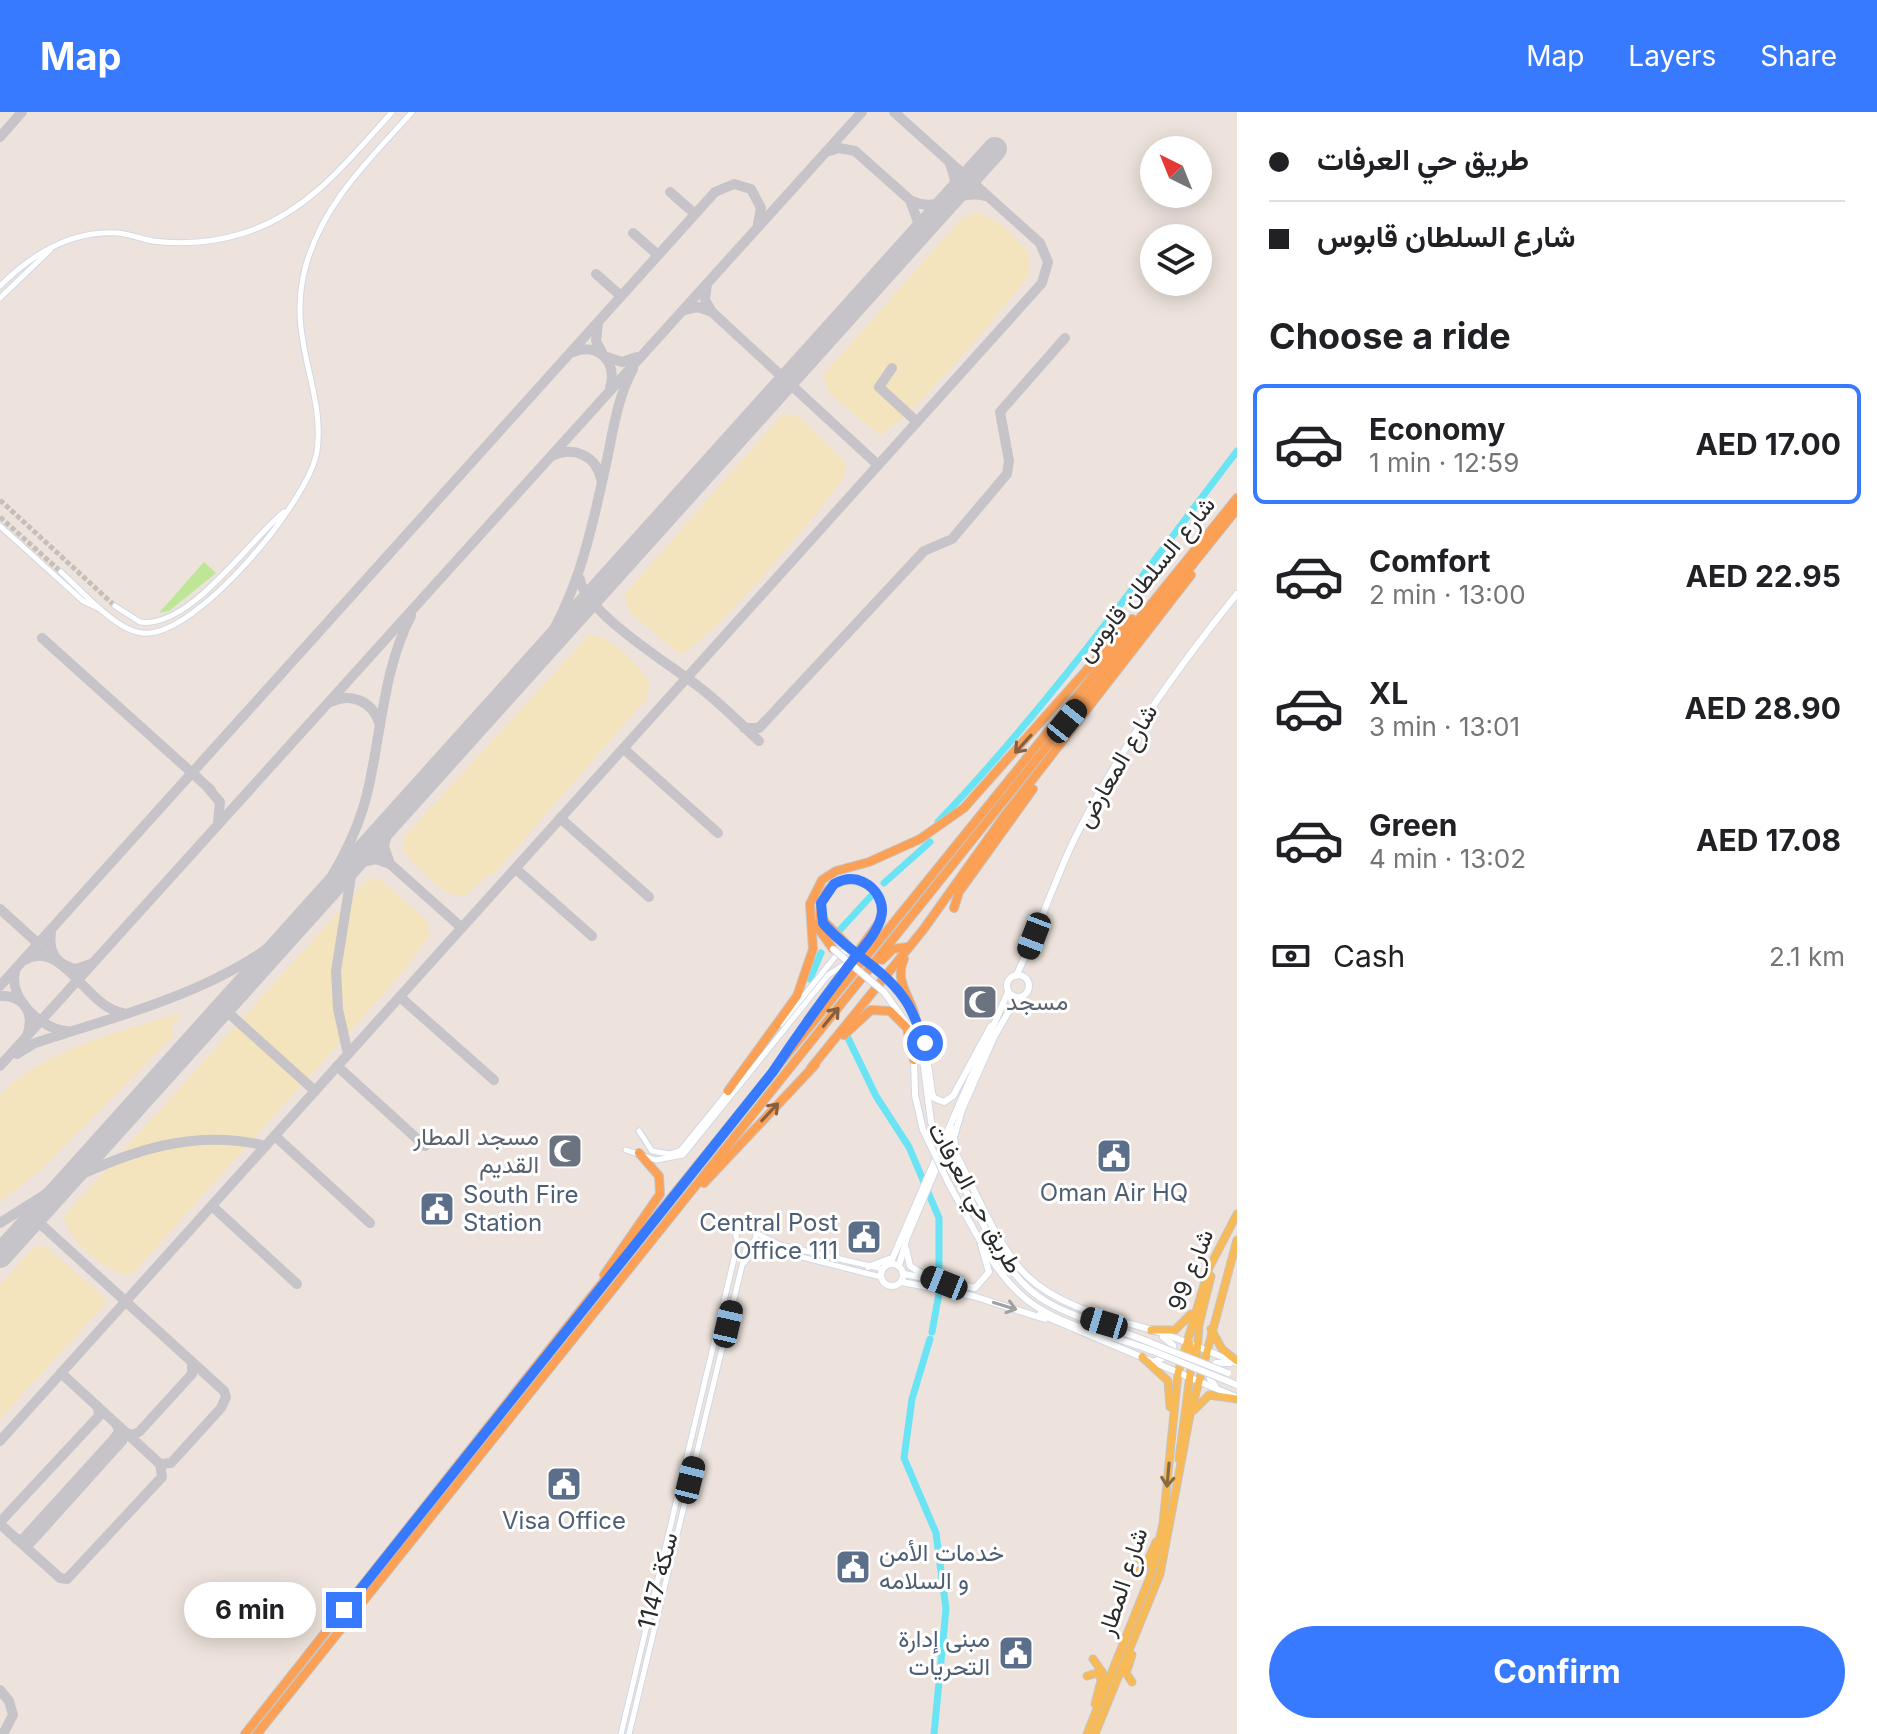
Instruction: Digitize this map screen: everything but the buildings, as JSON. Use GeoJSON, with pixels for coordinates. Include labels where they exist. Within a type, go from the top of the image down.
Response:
{"type":"FeatureCollection","features":[{"type":"Feature","properties":{"kind":"highway","name":"شارع السلطان قابوس"},"geometry":{"type":"LineString","coordinates":[[245,1734],[590,1298],[1237,498]]}},
{"type":"Feature","properties":{"kind":"highway","name":"شارع السلطان قابوس"},"geometry":{"type":"LineString","coordinates":[[257,1734],[1237,512]]}},
{"type":"Feature","properties":{"kind":"highway"},"geometry":{"type":"LineString","coordinates":[[660,1230],[888,981],[973,858],[1080,722],[1237,512]]}},
{"type":"Feature","properties":{"kind":"highway"},"geometry":{"type":"LineString","coordinates":[[728,1091],[745,1072],[797,996],[813,949],[814,920],[810,904],[817,887],[829,875],[920,839],[968,805],[1204,538]]}},
{"type":"Feature","properties":{"kind":"highway"},"geometry":{"type":"LineString","coordinates":[[954,908],[968,880],[1080,722]]}},
{"type":"Feature","properties":{"kind":"highway"},"geometry":{"type":"LineString","coordinates":[[772,1073],[879,925],[882,914],[880,899],[866,883],[849,879],[834,884],[824,895],[814,920]]}},
{"type":"Feature","properties":{"kind":"highway"},"geometry":{"type":"LineString","coordinates":[[814,920],[836,952]]}},
{"type":"Feature","properties":{"kind":"highway"},"geometry":{"type":"LineString","coordinates":[[814,920],[854,952]]}},
{"type":"Feature","properties":{"kind":"highway"},"geometry":{"type":"LineString","coordinates":[[918,1025],[915,1009],[900,981],[902,962],[923,930]]}},
{"type":"Feature","properties":{"kind":"highway"},"geometry":{"type":"LineString","coordinates":[[856,986],[893,949],[908,947]]}},
{"type":"Feature","properties":{"kind":"highway"},"geometry":{"type":"LineString","coordinates":[[811,1068],[862,1017],[881,1008],[902,1020],[911,1039],[914,1060]]}},
{"type":"Feature","properties":{"kind":"highway"},"geometry":{"type":"LineString","coordinates":[[590,1298],[660,1194],[659,1176],[639,1153]]}},
{"type":"Feature","properties":{"kind":"main road","name":"شارع المعارض"},"geometry":{"type":"LineString","coordinates":[[1020,977],[1074,841],[1121,753],[1160,692],[1237,594]]}},
{"type":"Feature","properties":{"kind":"main road","name":"طريق حي العرفات"},"geometry":{"type":"LineString","coordinates":[[836,952],[881,989],[908,1023],[915,1095],[923,1130],[974,1227],[1021,1295],[1044,1311],[1154,1348]]}},
{"type":"Feature","properties":{"kind":"main road","name":"طريق حي العرفات"},"geometry":{"type":"LineString","coordinates":[[854,952],[888,981],[918,1025],[931,1122],[1005,1259],[1025,1286],[1059,1308],[1226,1376],[1237,1385]]}},
{"type":"Feature","properties":{"kind":"main road"},"geometry":{"type":"LineString","coordinates":[[868,1267],[886,1262],[897,1245],[998,1017],[1008,992],[1008,982],[1020,977],[1028,989],[1017,997],[1000,1024],[931,1173]]}},
{"type":"Feature","properties":{"kind":"main road"},"geometry":{"type":"LineString","coordinates":[[1008,992],[1017,997]]}},
{"type":"Feature","properties":{"kind":"main road"},"geometry":{"type":"LineString","coordinates":[[918,1025],[925,1043],[932,1093],[934,1098],[944,1102],[953,1096],[984,1035],[998,1017]]}},
{"type":"Feature","properties":{"kind":"main road"},"geometry":{"type":"LineString","coordinates":[[962,1110],[954,1137],[956,1154],[1007,1247],[1017,1264],[1040,1287],[1073,1304]]}},
{"type":"Feature","properties":{"kind":"main road"},"geometry":{"type":"LineString","coordinates":[[920,1198],[894,1265],[883,1269],[881,1277],[889,1286],[903,1278],[975,1288],[986,1278],[988,1266],[974,1227]]}},
{"type":"Feature","properties":{"kind":"main road","name":"99 شارع"},"geometry":{"type":"LineString","coordinates":[[1195,1346],[1194,1309],[1218,1246],[1237,1214]]}},
{"type":"Feature","properties":{"kind":"main road"},"geometry":{"type":"LineString","coordinates":[[907,1237],[906,1258],[910,1266],[944,1283]]}},
{"type":"Feature","properties":{"kind":"main road","name":"99 شارع"},"geometry":{"type":"LineString","coordinates":[[1195,1346],[1211,1329],[1237,1240]]}},
{"type":"Feature","properties":{"kind":"main road"},"geometry":{"type":"LineString","coordinates":[[897,1245],[894,1265],[903,1278],[1058,1322],[1237,1398]]}},
{"type":"Feature","properties":{"kind":"main road"},"geometry":{"type":"LineString","coordinates":[[1179,1473],[1179,1442],[1195,1380],[1195,1346],[1218,1246]]}},
{"type":"Feature","properties":{"kind":"main road"},"geometry":{"type":"LineString","coordinates":[[1025,1286],[1237,1363]]}},
{"type":"Feature","properties":{"kind":"main road"},"geometry":{"type":"LineString","coordinates":[[1021,1295],[1031,1307],[1058,1322]]}},
{"type":"Feature","properties":{"kind":"main road"},"geometry":{"type":"LineString","coordinates":[[1151,1330],[1180,1328],[1194,1309]]}},
{"type":"Feature","properties":{"kind":"main road"},"geometry":{"type":"LineString","coordinates":[[1211,1329],[1222,1349],[1237,1363]]}},
{"type":"Feature","properties":{"kind":"main road"},"geometry":{"type":"LineString","coordinates":[[1151,1330],[1170,1341],[1175,1351],[1169,1359],[1151,1361]]}},
{"type":"Feature","properties":{"kind":"main road","name":"شارع المطار"},"geometry":{"type":"LineString","coordinates":[[1087,1734],[1152,1572],[1163,1524],[1178,1373],[1195,1346]]}},
{"type":"Feature","properties":{"kind":"main road","name":"شارع المطار"},"geometry":{"type":"LineString","coordinates":[[1095,1734],[1160,1574],[1190,1415],[1195,1380],[1195,1346]]}},
{"type":"Feature","properties":{"kind":"main road"},"geometry":{"type":"LineString","coordinates":[[1142,1357],[1168,1381],[1172,1424]]}},
{"type":"Feature","properties":{"kind":"main road"},"geometry":{"type":"LineString","coordinates":[[1219,1390],[1211,1382],[1211,1369],[1221,1362],[1237,1363]]}},
{"type":"Feature","properties":{"kind":"main road","name":"طريق حي العرفات"},"geometry":{"type":"LineString","coordinates":[[1226,1376],[1237,1376]]}},
{"type":"Feature","properties":{"kind":"main road"},"geometry":{"type":"LineString","coordinates":[[1190,1415],[1209,1395],[1237,1398]]}},
{"type":"Feature","properties":{"kind":"main road"},"geometry":{"type":"LineString","coordinates":[[1132,1573],[1146,1565],[1163,1524]]}},
{"type":"Feature","properties":{"kind":"main road"},"geometry":{"type":"LineString","coordinates":[[1136,1556],[1146,1565]]}},
{"type":"Feature","properties":{"kind":"main road"},"geometry":{"type":"LineString","coordinates":[[1132,1682],[1126,1673],[1134,1640]]}},
{"type":"Feature","properties":{"kind":"main road"},"geometry":{"type":"LineString","coordinates":[[1087,1734],[1102,1680],[1102,1670],[1093,1659]]}},
{"type":"Feature","properties":{"kind":"main road"},"geometry":{"type":"LineString","coordinates":[[1087,1676],[1097,1673],[1102,1680]]}},
{"type":"Feature","properties":{"kind":"street"},"geometry":{"type":"LineString","coordinates":[[0,286],[24,264],[56,244],[111,233],[153,241],[205,241],[267,224],[329,181],[392,112]]}},
{"type":"Feature","properties":{"kind":"street"},"geometry":{"type":"LineString","coordinates":[[61,572],[134,632],[158,632],[177,624],[222,587],[260,548],[310,471],[317,450],[317,419],[299,325],[301,289],[315,239],[344,189],[412,112]]}},
{"type":"Feature","properties":{"kind":"street"},"geometry":{"type":"LineString","coordinates":[[0,298],[56,244]]}},
{"type":"Feature","properties":{"kind":"street"},"geometry":{"type":"LineString","coordinates":[[115,606],[140,622],[167,618],[201,594],[285,512]]}},
{"type":"Feature","properties":{"kind":"street"},"geometry":{"type":"LineString","coordinates":[[0,526],[83,601],[108,613]]}},
{"type":"Feature","properties":{"kind":"street"},"geometry":{"type":"LineString","coordinates":[[626,1150],[667,1160],[683,1155],[836,952],[854,952]]}},
{"type":"Feature","properties":{"kind":"street"},"geometry":{"type":"LineString","coordinates":[[745,1072],[828,975],[848,962]]}},
{"type":"Feature","properties":{"kind":"street"},"geometry":{"type":"LineString","coordinates":[[639,1131],[652,1151],[670,1154],[680,1151],[728,1091]]}},
{"type":"Feature","properties":{"kind":"street"},"geometry":{"type":"LineString","coordinates":[[881,1277],[738,1242],[736,1233],[741,1227],[750,1226],[756,1233],[780,1245],[883,1269]]}},
{"type":"Feature","properties":{"kind":"street"},"geometry":{"type":"LineString","coordinates":[[749,1245],[756,1233]]}},
{"type":"Feature","properties":{"kind":"street","name":"سكة 1147"},"geometry":{"type":"LineString","coordinates":[[621,1734],[738,1242]]}},
{"type":"Feature","properties":{"kind":"street","name":"سكة 1147"},"geometry":{"type":"LineString","coordinates":[[629,1734],[741,1267],[749,1245]]}},
{"type":"Feature","properties":{"kind":"street"},"geometry":{"type":"LineString","coordinates":[[741,1267],[750,1255],[772,1250]]}},
{"type":"Feature","properties":{"kind":"green space"},"geometry":{"type":"Polygon","coordinates":[[[204,562],[216,573],[169,611],[159,613],[204,562]]]}},
{"type":"Feature","properties":{"kind":"sand"},"geometry":{"type":"Polygon","coordinates":[[[979,212],[1005,227],[1029,253],[1029,275],[932,389],[892,427],[879,434],[830,394],[823,375],[962,218],[979,212]]]}},
{"type":"Feature","properties":{"kind":"sand"},"geometry":{"type":"Polygon","coordinates":[[[787,414],[798,416],[844,460],[843,478],[791,544],[738,603],[714,628],[680,654],[631,614],[624,595],[779,418],[787,414]]]}},
{"type":"Feature","properties":{"kind":"sand"},"geometry":{"type":"Polygon","coordinates":[[[589,635],[607,640],[631,660],[650,682],[647,698],[493,875],[489,874],[466,895],[449,893],[440,888],[404,852],[404,837],[589,635]]]}},
{"type":"Feature","properties":{"kind":"sand"},"geometry":{"type":"Polygon","coordinates":[[[369,878],[381,880],[428,922],[429,936],[404,971],[135,1271],[124,1275],[106,1266],[78,1243],[64,1216],[369,878]]]}},
{"type":"Feature","properties":{"kind":"sand"},"geometry":{"type":"Polygon","coordinates":[[[179,1013],[181,1017],[170,1029],[175,1034],[39,1172],[0,1202],[0,1095],[39,1065],[61,1053],[179,1013]]]}},
{"type":"Feature","properties":{"kind":"sand"},"geometry":{"type":"Polygon","coordinates":[[[44,1245],[104,1297],[105,1304],[0,1419],[0,1285],[33,1248],[44,1245]]]}},
{"type":"Feature","properties":{"kind":"waterway"},"geometry":{"type":"LineString","coordinates":[[938,822],[1055,688],[1237,451]]}},
{"type":"Feature","properties":{"kind":"waterway"},"geometry":{"type":"LineString","coordinates":[[884,883],[930,842]]}},
{"type":"Feature","properties":{"kind":"waterway"},"geometry":{"type":"LineString","coordinates":[[838,932],[871,896]]}},
{"type":"Feature","properties":{"kind":"waterway"},"geometry":{"type":"LineString","coordinates":[[810,979],[821,953]]}},
{"type":"Feature","properties":{"kind":"waterway"},"geometry":{"type":"LineString","coordinates":[[848,1038],[876,1096],[909,1147],[939,1218],[939,1288]]}},
{"type":"Feature","properties":{"kind":"waterway"},"geometry":{"type":"LineString","coordinates":[[932,1332],[939,1293]]}},
{"type":"Feature","properties":{"kind":"waterway"},"geometry":{"type":"LineString","coordinates":[[930,1339],[912,1399],[904,1458],[936,1533],[946,1609],[934,1734]]}},
{"type":"Feature","properties":{"kind":"taxiway"},"geometry":{"type":"LineString","coordinates":[[0,137],[22,112]]}},
{"type":"Feature","properties":{"kind":"taxiway"},"geometry":{"type":"LineString","coordinates":[[0,1066],[862,112]]}},
{"type":"Feature","properties":{"kind":"taxiway"},"geometry":{"type":"LineString","coordinates":[[0,1441],[1042,283],[1048,262],[1040,243],[894,112]]}},
{"type":"Feature","properties":{"kind":"taxiway"},"geometry":{"type":"LineString","coordinates":[[826,152],[839,148],[855,151],[910,200],[918,222],[911,244]]}},
{"type":"Feature","properties":{"kind":"taxiway"},"geometry":{"type":"LineString","coordinates":[[950,163],[955,180],[951,199]]}},
{"type":"Feature","properties":{"kind":"taxiway"},"geometry":{"type":"LineString","coordinates":[[0,986],[715,192],[734,184],[751,189],[761,208],[758,224]]}},
{"type":"Feature","properties":{"kind":"taxiway"},"geometry":{"type":"LineString","coordinates":[[670,192],[695,214]]}},
{"type":"Feature","properties":{"kind":"taxiway"},"geometry":{"type":"LineString","coordinates":[[912,201],[931,205],[966,195],[985,196]]}},
{"type":"Feature","properties":{"kind":"taxiway"},"geometry":{"type":"LineString","coordinates":[[633,233],[658,255]]}},
{"type":"Feature","properties":{"kind":"taxiway"},"geometry":{"type":"LineString","coordinates":[[596,274],[621,296]]}},
{"type":"Feature","properties":{"kind":"taxiway"},"geometry":{"type":"LineString","coordinates":[[684,310],[698,307],[712,312],[705,300],[707,284]]}},
{"type":"Feature","properties":{"kind":"taxiway"},"geometry":{"type":"LineString","coordinates":[[712,312],[878,465]]}},
{"type":"Feature","properties":{"kind":"taxiway"},"geometry":{"type":"LineString","coordinates":[[598,323],[596,341],[604,356],[622,362],[637,357]]}},
{"type":"Feature","properties":{"kind":"taxiway"},"geometry":{"type":"LineString","coordinates":[[744,728],[759,728],[924,551],[952,539],[1007,474],[1009,461],[1000,412],[1065,338]]}},
{"type":"Feature","properties":{"kind":"taxiway"},"geometry":{"type":"LineString","coordinates":[[573,352],[590,350],[604,356],[611,370],[610,387]]}},
{"type":"Feature","properties":{"kind":"taxiway"},"geometry":{"type":"LineString","coordinates":[[892,368],[879,387],[917,422]]}},
{"type":"Feature","properties":{"kind":"taxiway"},"geometry":{"type":"LineString","coordinates":[[528,670],[558,622],[579,572],[619,403],[633,369]]}},
{"type":"Feature","properties":{"kind":"taxiway"},"geometry":{"type":"LineString","coordinates":[[552,456],[568,452],[582,455],[594,464],[601,479]]}},
{"type":"Feature","properties":{"kind":"taxiway"},"geometry":{"type":"LineString","coordinates":[[580,579],[585,592],[613,623],[703,690],[759,741]]}},
{"type":"Feature","properties":{"kind":"taxiway"},"geometry":{"type":"LineString","coordinates":[[308,914],[343,857],[357,826],[372,772],[388,681],[411,616]]}},
{"type":"Feature","properties":{"kind":"taxiway"},"geometry":{"type":"LineString","coordinates":[[42,638],[211,790]]}},
{"type":"Feature","properties":{"kind":"taxiway"},"geometry":{"type":"LineString","coordinates":[[331,702],[347,698],[361,701],[372,710],[380,725]]}},
{"type":"Feature","properties":{"kind":"taxiway"},"geometry":{"type":"LineString","coordinates":[[624,749],[718,833]]}},
{"type":"Feature","properties":{"kind":"taxiway"},"geometry":{"type":"LineString","coordinates":[[208,788],[220,802],[218,823]]}},
{"type":"Feature","properties":{"kind":"taxiway"},"geometry":{"type":"LineString","coordinates":[[560,818],[649,897]]}},
{"type":"Feature","properties":{"kind":"taxiway"},"geometry":{"type":"LineString","coordinates":[[348,1054],[338,1009],[336,971],[353,864],[376,859],[390,864],[384,846],[390,823]]}},
{"type":"Feature","properties":{"kind":"taxiway"},"geometry":{"type":"LineString","coordinates":[[370,846],[462,928]]}},
{"type":"Feature","properties":{"kind":"taxiway"},"geometry":{"type":"LineString","coordinates":[[516,869],[592,936]]}},
{"type":"Feature","properties":{"kind":"taxiway"},"geometry":{"type":"LineString","coordinates":[[0,909],[43,948]]}},
{"type":"Feature","properties":{"kind":"taxiway"},"geometry":{"type":"LineString","coordinates":[[17,1054],[35,1043],[141,1009],[209,982],[272,945],[301,922]]}},
{"type":"Feature","properties":{"kind":"taxiway"},"geometry":{"type":"LineString","coordinates":[[51,932],[52,951],[59,961],[76,969],[91,964]]}},
{"type":"Feature","properties":{"kind":"taxiway"},"geometry":{"type":"LineString","coordinates":[[25,960],[38,956],[51,958],[98,1000],[123,1013]]}},
{"type":"Feature","properties":{"kind":"taxiway"},"geometry":{"type":"LineString","coordinates":[[15,972],[17,992],[29,1011],[47,1025],[67,1031]]}},
{"type":"Feature","properties":{"kind":"taxiway"},"geometry":{"type":"LineString","coordinates":[[0,996],[16,999],[26,1007],[30,1020],[27,1036]]}},
{"type":"Feature","properties":{"kind":"taxiway"},"geometry":{"type":"LineString","coordinates":[[400,997],[494,1080]]}},
{"type":"Feature","properties":{"kind":"taxiway"},"geometry":{"type":"LineString","coordinates":[[223,1008],[315,1091]]}},
{"type":"Feature","properties":{"kind":"taxiway"},"geometry":{"type":"LineString","coordinates":[[337,1066],[425,1146]]}},
{"type":"Feature","properties":{"kind":"taxiway"},"geometry":{"type":"LineString","coordinates":[[275,1136],[370,1223]]}},
{"type":"Feature","properties":{"kind":"taxiway"},"geometry":{"type":"LineString","coordinates":[[67,1181],[139,1152],[188,1141],[240,1141],[266,1146]]}},
{"type":"Feature","properties":{"kind":"taxiway"},"geometry":{"type":"LineString","coordinates":[[0,1223],[46,1194],[94,1151]]}},
{"type":"Feature","properties":{"kind":"taxiway"},"geometry":{"type":"LineString","coordinates":[[212,1206],[297,1284]]}},
{"type":"Feature","properties":{"kind":"taxiway"},"geometry":{"type":"LineString","coordinates":[[34,1218],[224,1391],[226,1397],[221,1408],[171,1463],[160,1464]]}},
{"type":"Feature","properties":{"kind":"taxiway"},"geometry":{"type":"LineString","coordinates":[[23,1544],[29,1544],[41,1531],[122,1441],[124,1432],[133,1435],[140,1431],[192,1374],[192,1363]]}},
{"type":"Feature","properties":{"kind":"taxiway"},"geometry":{"type":"LineString","coordinates":[[0,1524],[60,1578],[67,1579],[162,1477],[160,1464],[61,1373]]}},
{"type":"Feature","properties":{"kind":"taxiway"},"geometry":{"type":"LineString","coordinates":[[0,1522],[99,1416],[98,1407]]}},
{"type":"Feature","properties":{"kind":"taxiway"},"geometry":{"type":"LineString","coordinates":[[16,1539],[23,1539],[112,1441],[119,1432],[117,1425]]}},
{"type":"Feature","properties":{"kind":"taxiway"},"geometry":{"type":"LineString","coordinates":[[0,1690],[9,1701],[13,1715],[3,1734]]}},
{"type":"Feature","properties":{"kind":"runway"},"geometry":{"type":"LineString","coordinates":[[0,1256],[995,149]]}},
{"type":"Feature","properties":{"kind":"tunnel"},"geometry":{"type":"LineString","coordinates":[[0,500],[115,606]]}},
{"type":"Feature","properties":{"kind":"tunnel"},"geometry":{"type":"LineString","coordinates":[[0,517],[61,572]]}},
{"type":"Feature","properties":{"kind":"place","name":"مسجد"},"geometry":{"type":"Point","coordinates":[980,1002]}},
{"type":"Feature","properties":{"kind":"place","name":"مسجد المطار القديم"},"geometry":{"type":"Point","coordinates":[565,1151]}},
{"type":"Feature","properties":{"kind":"place","name":"Oman Air HQ"},"geometry":{"type":"Point","coordinates":[1114,1156]}},
{"type":"Feature","properties":{"kind":"place","name":"South Fire Station"},"geometry":{"type":"Point","coordinates":[437,1209]}},
{"type":"Feature","properties":{"kind":"place","name":"Central Post Office 111"},"geometry":{"type":"Point","coordinates":[864,1237]}},
{"type":"Feature","properties":{"kind":"place","name":"Visa Office"},"geometry":{"type":"Point","coordinates":[564,1484]}},
{"type":"Feature","properties":{"kind":"place","name":"خدمات الأمن و السلامه"},"geometry":{"type":"Point","coordinates":[853,1567]}},
{"type":"Feature","properties":{"kind":"place","name":"مبنى إدارة التحريات"},"geometry":{"type":"Point","coordinates":[1016,1653]}},
{"type":"Feature","properties":{"kind":"route"},"geometry":{"type":"LineString","coordinates":[[344,1610],[772,1073],[817,1007],[846,969],[860,950],[879,925],[881,905],[871,887],[855,879],[839,881],[824,895],[820,917],[823,923],[827,928],[854,952],[869,965],[885,977],[898,990],[908,1003],[925,1043]]}}]}
